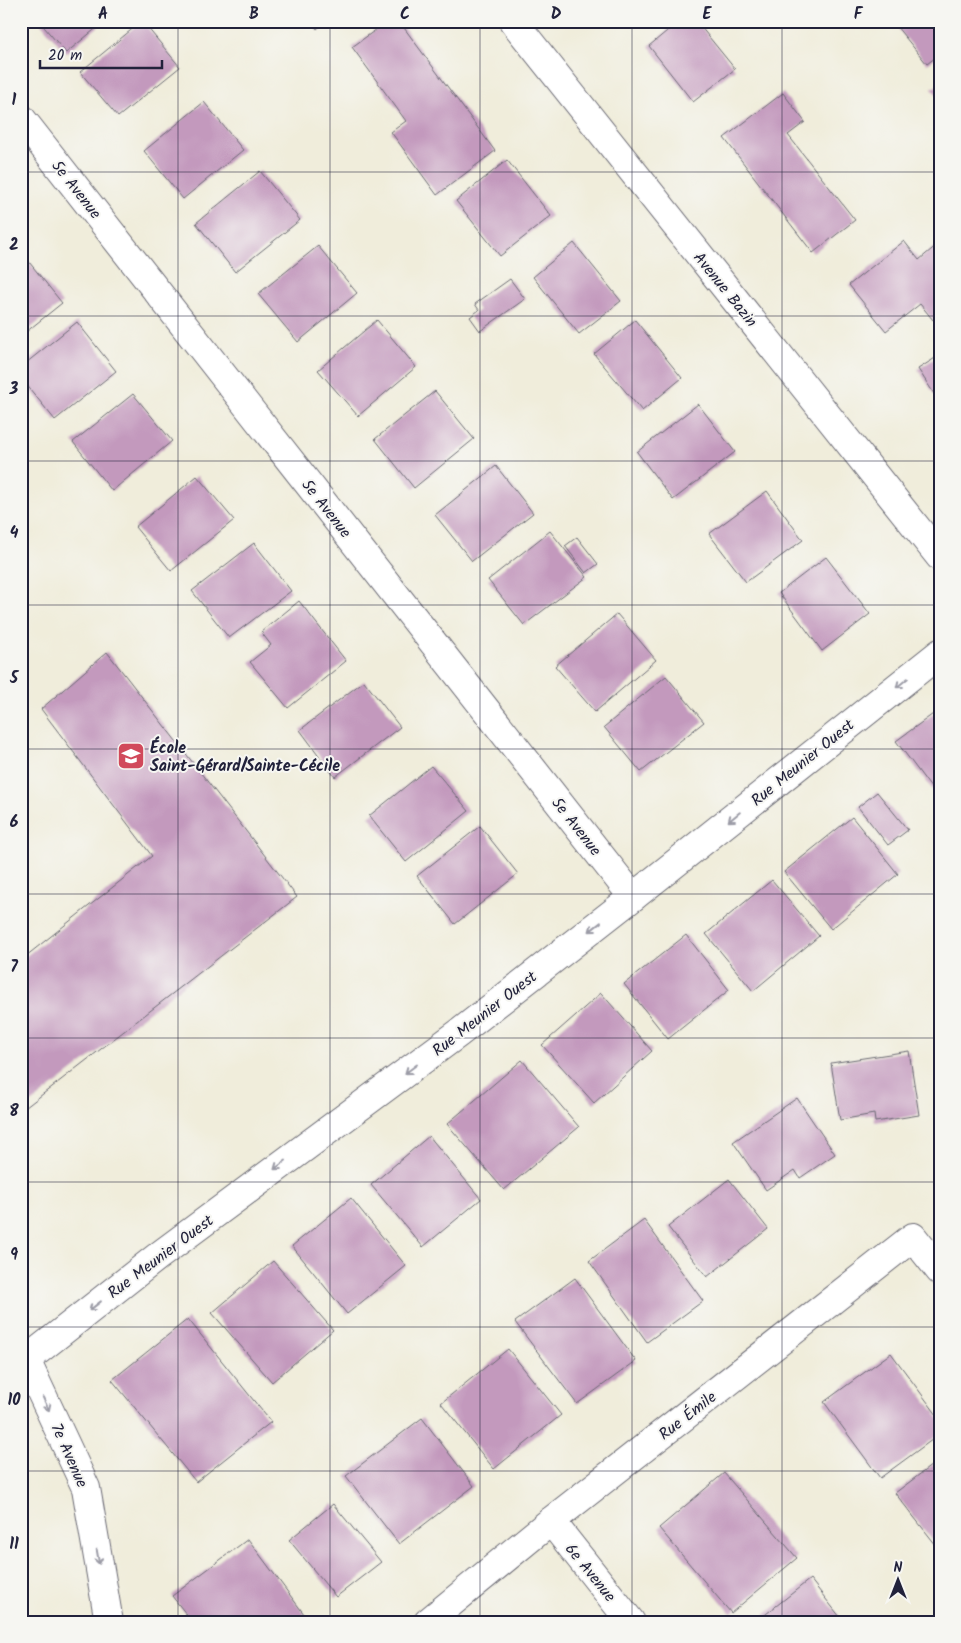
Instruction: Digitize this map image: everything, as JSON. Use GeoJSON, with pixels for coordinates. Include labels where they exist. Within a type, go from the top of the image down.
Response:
{"type":"FeatureCollection","features":[{"type":"Feature","properties":{"kind":"street","name":"Avenue Bazin"},"geometry":{"type":"LineString","coordinates":[[513,21],[940,557]]}},
{"type":"Feature","properties":{"kind":"street","name":"5e Avenue"},"geometry":{"type":"LineString","coordinates":[[21,118],[633,897]]}},
{"type":"Feature","properties":{"kind":"street","name":"Rue Meunier Ouest"},"geometry":{"type":"LineString","coordinates":[[23,1359],[459,1033],[940,652]]}},
{"type":"Feature","properties":{"kind":"street","name":"Rue Émile"},"geometry":{"type":"LineString","coordinates":[[428,1622],[551,1521],[913,1237],[940,1270]]}},
{"type":"Feature","properties":{"kind":"street","name":"7e Avenue"},"geometry":{"type":"LineString","coordinates":[[23,1359],[86,1488],[109,1622]]}},
{"type":"Feature","properties":{"kind":"street","name":"6e Avenue"},"geometry":{"type":"LineString","coordinates":[[551,1521],[631,1622]]}},
{"type":"Feature","properties":{"kind":"building"},"geometry":{"type":"Polygon","coordinates":[[[39,21],[105,21],[66,53],[39,21]]]}},
{"type":"Feature","properties":{"kind":"building"},"geometry":{"type":"Polygon","coordinates":[[[142,21],[180,67],[118,117],[80,72],[142,21]]]}},
{"type":"Feature","properties":{"kind":"building"},"geometry":{"type":"Polygon","coordinates":[[[310,21],[326,21],[317,29],[310,21]]]}},
{"type":"Feature","properties":{"kind":"building"},"geometry":{"type":"Polygon","coordinates":[[[388,21],[399,21],[495,151],[437,195],[391,132],[406,121],[352,47],[388,21]]]}},
{"type":"Feature","properties":{"kind":"building"},"geometry":{"type":"Polygon","coordinates":[[[679,21],[696,21],[735,69],[693,102],[649,46],[679,21]]]}},
{"type":"Feature","properties":{"kind":"building"},"geometry":{"type":"Polygon","coordinates":[[[892,21],[940,21],[940,54],[927,64],[892,21]]]}},
{"type":"Feature","properties":{"kind":"building"},"geometry":{"type":"Polygon","coordinates":[[[940,83],[940,98],[932,89],[940,83]]]}},
{"type":"Feature","properties":{"kind":"building"},"geometry":{"type":"Polygon","coordinates":[[[783,93],[805,122],[788,135],[855,220],[813,253],[724,138],[783,93]]]}},
{"type":"Feature","properties":{"kind":"building"},"geometry":{"type":"Polygon","coordinates":[[[204,102],[243,150],[183,199],[144,151],[204,102]]]}},
{"type":"Feature","properties":{"kind":"building"},"geometry":{"type":"Polygon","coordinates":[[[507,160],[551,216],[500,256],[456,201],[507,160]]]}},
{"type":"Feature","properties":{"kind":"building"},"geometry":{"type":"Polygon","coordinates":[[[260,171],[300,220],[235,272],[196,223],[260,171]]]}},
{"type":"Feature","properties":{"kind":"building"},"geometry":{"type":"Polygon","coordinates":[[[904,241],[919,260],[938,244],[940,246],[940,315],[933,320],[920,304],[886,331],[849,285],[904,241]]]}},
{"type":"Feature","properties":{"kind":"building"},"geometry":{"type":"Polygon","coordinates":[[[574,243],[621,301],[579,334],[533,277],[574,243]]]}},
{"type":"Feature","properties":{"kind":"building"},"geometry":{"type":"Polygon","coordinates":[[[318,246],[357,293],[298,342],[258,294],[318,246]]]}},
{"type":"Feature","properties":{"kind":"building"},"geometry":{"type":"Polygon","coordinates":[[[25,257],[62,303],[21,336],[21,260],[25,257]]]}},
{"type":"Feature","properties":{"kind":"building"},"geometry":{"type":"Polygon","coordinates":[[[510,279],[525,299],[480,331],[470,317],[479,310],[475,304],[510,279]]]}},
{"type":"Feature","properties":{"kind":"building"},"geometry":{"type":"Polygon","coordinates":[[[377,320],[416,367],[358,416],[318,370],[377,320]]]}},
{"type":"Feature","properties":{"kind":"building"},"geometry":{"type":"Polygon","coordinates":[[[635,320],[682,378],[642,411],[594,354],[635,320]]]}},
{"type":"Feature","properties":{"kind":"building"},"geometry":{"type":"Polygon","coordinates":[[[77,322],[116,371],[55,420],[21,378],[21,367],[77,322]]]}},
{"type":"Feature","properties":{"kind":"building"},"geometry":{"type":"Polygon","coordinates":[[[940,355],[940,403],[918,369],[940,355]]]}},
{"type":"Feature","properties":{"kind":"building"},"geometry":{"type":"Polygon","coordinates":[[[435,391],[474,439],[414,488],[375,439],[435,391]]]}},
{"type":"Feature","properties":{"kind":"building"},"geometry":{"type":"Polygon","coordinates":[[[133,394],[172,441],[112,491],[73,442],[133,394]]]}},
{"type":"Feature","properties":{"kind":"building"},"geometry":{"type":"Polygon","coordinates":[[[698,404],[735,452],[673,500],[637,452],[698,404]]]}},
{"type":"Feature","properties":{"kind":"building"},"geometry":{"type":"Polygon","coordinates":[[[496,466],[533,513],[472,561],[435,515],[496,466]]]}},
{"type":"Feature","properties":{"kind":"building"},"geometry":{"type":"Polygon","coordinates":[[[197,476],[234,520],[171,571],[135,527],[197,476]]]}},
{"type":"Feature","properties":{"kind":"building"},"geometry":{"type":"Polygon","coordinates":[[[767,491],[803,540],[746,582],[709,534],[767,491]]]}},
{"type":"Feature","properties":{"kind":"building"},"geometry":{"type":"Polygon","coordinates":[[[550,531],[587,577],[524,625],[488,580],[550,531]]]}},
{"type":"Feature","properties":{"kind":"building"},"geometry":{"type":"Polygon","coordinates":[[[577,537],[598,564],[586,573],[565,546],[577,537]]]}},
{"type":"Feature","properties":{"kind":"building"},"geometry":{"type":"Polygon","coordinates":[[[254,543],[291,591],[229,638],[192,591],[254,543]]]}},
{"type":"Feature","properties":{"kind":"building"},"geometry":{"type":"Polygon","coordinates":[[[826,557],[870,614],[822,651],[779,593],[826,557]]]}},
{"type":"Feature","properties":{"kind":"building"},"geometry":{"type":"Polygon","coordinates":[[[299,601],[346,661],[288,708],[250,662],[271,645],[261,632],[299,601]]]}},
{"type":"Feature","properties":{"kind":"building"},"geometry":{"type":"Polygon","coordinates":[[[617,614],[656,660],[595,712],[555,666],[617,614]]]}},
{"type":"Feature","properties":{"kind":"building"},"geometry":{"type":"Polygon","coordinates":[[[107,652],[297,897],[21,1111],[21,960],[152,856],[41,709],[107,652]]]}},
{"type":"Feature","properties":{"kind":"building"},"geometry":{"type":"Polygon","coordinates":[[[666,676],[704,722],[641,772],[604,727],[666,676]]]}},
{"type":"Feature","properties":{"kind":"building"},"geometry":{"type":"Polygon","coordinates":[[[364,681],[400,727],[335,777],[300,730],[364,681]]]}},
{"type":"Feature","properties":{"kind":"building"},"geometry":{"type":"Polygon","coordinates":[[[940,709],[940,796],[938,797],[896,741],[940,709]]]}},
{"type":"Feature","properties":{"kind":"building"},"geometry":{"type":"Polygon","coordinates":[[[431,766],[469,811],[406,862],[369,816],[431,766]]]}},
{"type":"Feature","properties":{"kind":"building"},"geometry":{"type":"Polygon","coordinates":[[[877,792],[908,830],[888,845],[858,807],[877,792]]]}},
{"type":"Feature","properties":{"kind":"building"},"geometry":{"type":"Polygon","coordinates":[[[852,817],[898,874],[831,929],[784,872],[852,817]]]}},
{"type":"Feature","properties":{"kind":"building"},"geometry":{"type":"Polygon","coordinates":[[[480,826],[518,874],[455,924],[417,876],[480,826]]]}},
{"type":"Feature","properties":{"kind":"building"},"geometry":{"type":"Polygon","coordinates":[[[772,880],[819,936],[753,991],[706,934],[772,880]]]}},
{"type":"Feature","properties":{"kind":"building"},"geometry":{"type":"Polygon","coordinates":[[[686,935],[729,990],[668,1039],[624,984],[686,935]]]}},
{"type":"Feature","properties":{"kind":"building"},"geometry":{"type":"Polygon","coordinates":[[[601,993],[652,1051],[594,1103],[542,1045],[601,993]]]}},
{"type":"Feature","properties":{"kind":"building"},"geometry":{"type":"Polygon","coordinates":[[[909,1051],[919,1115],[875,1122],[874,1114],[840,1120],[831,1063],[909,1051]]]}},
{"type":"Feature","properties":{"kind":"building"},"geometry":{"type":"Polygon","coordinates":[[[522,1060],[579,1127],[504,1190],[447,1124],[522,1060]]]}},
{"type":"Feature","properties":{"kind":"building"},"geometry":{"type":"Polygon","coordinates":[[[797,1098],[835,1154],[800,1178],[795,1170],[766,1190],[733,1142],[797,1098]]]}},
{"type":"Feature","properties":{"kind":"building"},"geometry":{"type":"Polygon","coordinates":[[[429,1136],[481,1199],[423,1247],[371,1185],[429,1136]]]}},
{"type":"Feature","properties":{"kind":"building"},"geometry":{"type":"Polygon","coordinates":[[[729,1179],[768,1229],[707,1277],[668,1227],[729,1179]]]}},
{"type":"Feature","properties":{"kind":"building"},"geometry":{"type":"Polygon","coordinates":[[[351,1198],[406,1266],[347,1314],[292,1246],[351,1198]]]}},
{"type":"Feature","properties":{"kind":"building"},"geometry":{"type":"Polygon","coordinates":[[[644,1220],[703,1301],[647,1342],[589,1261],[644,1220]]]}},
{"type":"Feature","properties":{"kind":"building"},"geometry":{"type":"Polygon","coordinates":[[[273,1261],[333,1330],[272,1382],[212,1313],[273,1261]]]}},
{"type":"Feature","properties":{"kind":"building"},"geometry":{"type":"Polygon","coordinates":[[[575,1278],[636,1361],[577,1404],[515,1322],[575,1278]]]}},
{"type":"Feature","properties":{"kind":"building"},"geometry":{"type":"Polygon","coordinates":[[[188,1319],[271,1422],[196,1482],[112,1380],[188,1319]]]}},
{"type":"Feature","properties":{"kind":"building"},"geometry":{"type":"Polygon","coordinates":[[[508,1349],[561,1415],[494,1469],[441,1403],[508,1349]]]}},
{"type":"Feature","properties":{"kind":"building"},"geometry":{"type":"Polygon","coordinates":[[[891,1353],[940,1419],[940,1434],[880,1478],[824,1402],[891,1353]]]}},
{"type":"Feature","properties":{"kind":"building"},"geometry":{"type":"Polygon","coordinates":[[[422,1418],[474,1486],[399,1544],[346,1476],[422,1418]]]}},
{"type":"Feature","properties":{"kind":"building"},"geometry":{"type":"Polygon","coordinates":[[[940,1459],[940,1550],[895,1493],[940,1459]]]}},
{"type":"Feature","properties":{"kind":"building"},"geometry":{"type":"Polygon","coordinates":[[[724,1473],[797,1558],[731,1613],[659,1528],[724,1473]]]}},
{"type":"Feature","properties":{"kind":"building"},"geometry":{"type":"Polygon","coordinates":[[[333,1504],[381,1562],[336,1597],[289,1540],[333,1504]]]}},
{"type":"Feature","properties":{"kind":"building"},"geometry":{"type":"Polygon","coordinates":[[[248,1539],[310,1622],[186,1622],[190,1619],[172,1596],[248,1539]]]}},
{"type":"Feature","properties":{"kind":"building"},"geometry":{"type":"Polygon","coordinates":[[[810,1579],[844,1622],[756,1622],[810,1579]]]}},
{"type":"Feature","properties":{"kind":"place","name":"École Saint-Gérard/Sainte-Cécile"},"geometry":{"type":"Point","coordinates":[131,756]}}]}
